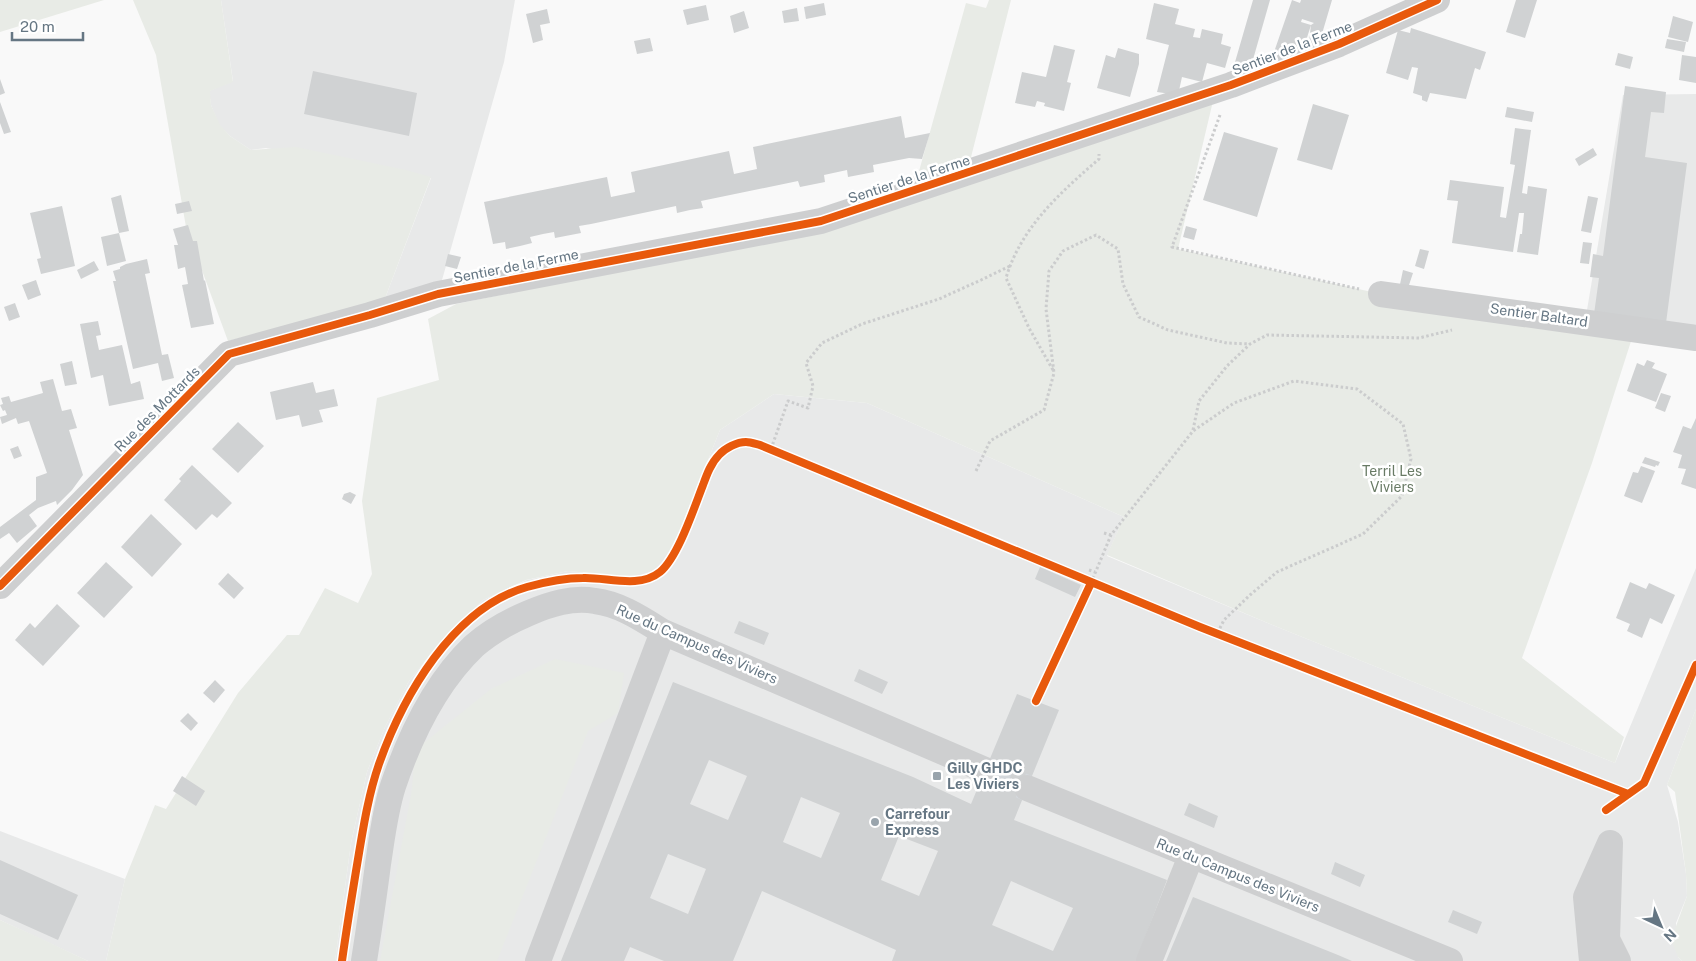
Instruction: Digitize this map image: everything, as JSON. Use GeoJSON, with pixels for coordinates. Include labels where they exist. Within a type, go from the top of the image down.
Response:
{"type":"FeatureCollection","features":[{"type":"Feature","properties":{"kind":"street","name":"Sentier de la Ferme"},"geometry":{"type":"LineString","coordinates":[[370,315],[438,294],[821,221],[1231,85],[1338,44],[1438,0]]}},
{"type":"Feature","properties":{"kind":"street","name":"Sentier Baltard"},"geometry":{"type":"LineString","coordinates":[[1381,294],[1696,338]]}},
{"type":"Feature","properties":{"kind":"street","name":"Rue des Mottards"},"geometry":{"type":"LineString","coordinates":[[0,586],[229,354],[370,315]]}},
{"type":"Feature","properties":{"kind":"street","name":"Rue du Campus des Viviers"},"geometry":{"type":"LineString","coordinates":[[364,961],[384,823],[393,786],[409,745],[425,712],[448,675],[475,645],[510,621],[550,604],[574,600],[596,601],[624,609],[663,632],[985,770]]}},
{"type":"Feature","properties":{"kind":"street"},"geometry":{"type":"LineString","coordinates":[[538,961],[663,632]]}},
{"type":"Feature","properties":{"kind":"street","name":"Rue du Campus des Viviers"},"geometry":{"type":"LineString","coordinates":[[1027,788],[1450,961]]}},
{"type":"Feature","properties":{"kind":"street"},"geometry":{"type":"LineString","coordinates":[[1592,961],[1586,897],[1610,843],[1606,939],[1618,961]]}},
{"type":"Feature","properties":{"kind":"street"},"geometry":{"type":"LineString","coordinates":[[1148,961],[1191,856]]}},
{"type":"Feature","properties":{"kind":"path"},"geometry":{"type":"LineString","coordinates":[[1231,85],[1172,248],[1381,294]]}},
{"type":"Feature","properties":{"kind":"path"},"geometry":{"type":"LineString","coordinates":[[1054,373],[1029,328],[1006,278],[1011,261],[1035,221],[1071,184],[1099,159],[1097,130]]}},
{"type":"Feature","properties":{"kind":"path"},"geometry":{"type":"LineString","coordinates":[[976,471],[990,441],[1044,410],[1054,373],[1046,309],[1049,271],[1062,251],[1096,235],[1118,249],[1123,284],[1139,317],[1168,330],[1227,343],[1250,344]]}},
{"type":"Feature","properties":{"kind":"path"},"geometry":{"type":"LineString","coordinates":[[780,453],[769,448],[788,401],[808,408],[813,386],[806,363],[822,343],[862,324],[939,299],[1010,266]]}},
{"type":"Feature","properties":{"kind":"path"},"geometry":{"type":"LineString","coordinates":[[1193,431],[1199,401],[1227,366],[1250,344],[1267,335],[1419,338],[1453,330]]}},
{"type":"Feature","properties":{"kind":"path"},"geometry":{"type":"LineString","coordinates":[[1089,587],[1111,535],[1193,431],[1234,403],[1294,381],[1357,388],[1403,424],[1411,459],[1402,496],[1363,534],[1277,572],[1224,620],[1217,634]]}},
{"type":"Feature","properties":{"kind":"path"},"geometry":{"type":"LineString","coordinates":[[1104,533],[1111,535]]}},
{"type":"Feature","properties":{"kind":"path"},"geometry":{"type":"LineString","coordinates":[[1089,570],[1095,572]]}},
{"type":"Feature","properties":{"kind":"path"},"geometry":{"type":"LineString","coordinates":[[1082,579],[1089,587],[1100,587]]}},
{"type":"Feature","properties":{"kind":"path"},"geometry":{"type":"LineString","coordinates":[[1208,631],[1226,638]]}},
{"type":"Feature","properties":{"kind":"shaded area"},"geometry":{"type":"Polygon","coordinates":[[[221,0],[515,0],[504,62],[438,294],[384,301],[431,178],[266,148],[251,150],[230,136],[219,125],[211,105],[209,91],[233,81],[221,0]]]}},
{"type":"Feature","properties":{"kind":"shaded area"},"geometry":{"type":"Polygon","coordinates":[[[1696,94],[1696,336],[1586,316],[1623,95],[1696,94]]]}},
{"type":"Feature","properties":{"kind":"shaded area"},"geometry":{"type":"Polygon","coordinates":[[[774,394],[867,403],[1124,517],[1107,556],[1615,763],[1696,568],[1696,709],[1667,785],[1678,822],[1686,874],[1687,896],[1676,923],[1678,957],[1682,961],[335,961],[351,843],[367,772],[385,727],[409,681],[443,639],[483,600],[527,580],[568,571],[629,577],[674,545],[720,430],[774,394]]]}},
{"type":"Feature","properties":{"kind":"shaded area"},"geometry":{"type":"Polygon","coordinates":[[[0,831],[125,879],[106,961],[88,961],[0,920],[0,831]]]}},
{"type":"Feature","properties":{"kind":"green space"},"geometry":{"type":"Polygon","coordinates":[[[0,0],[104,0],[0,32],[0,0]]]}},
{"type":"Feature","properties":{"kind":"green space"},"geometry":{"type":"Polygon","coordinates":[[[133,0],[221,0],[233,82],[210,91],[211,105],[220,125],[230,136],[251,150],[296,147],[431,177],[384,301],[228,341],[186,227],[156,55],[133,0]]]}},
{"type":"Feature","properties":{"kind":"green space"},"geometry":{"type":"Polygon","coordinates":[[[989,0],[1011,0],[969,165],[916,182],[966,3],[986,8],[989,0]]]}},
{"type":"Feature","properties":{"kind":"green space","name":"Terril Les Viviers"},"geometry":{"type":"Polygon","coordinates":[[[1213,101],[1178,249],[1381,294],[1633,335],[1592,463],[1522,658],[1624,737],[1615,763],[1270,624],[1107,555],[1124,517],[867,403],[774,394],[720,430],[674,545],[654,569],[629,577],[568,571],[526,580],[483,600],[443,639],[409,681],[385,727],[367,772],[351,843],[335,961],[106,961],[125,879],[155,805],[166,809],[238,693],[287,635],[299,635],[325,588],[358,603],[372,574],[362,501],[377,398],[439,380],[428,319],[456,304],[840,225],[1213,101]]]}},
{"type":"Feature","properties":{"kind":"green space"},"geometry":{"type":"Polygon","coordinates":[[[555,659],[624,673],[618,713],[588,731],[497,961],[380,961],[412,789],[415,750],[491,689],[555,659]]]}},
{"type":"Feature","properties":{"kind":"green space"},"geometry":{"type":"Polygon","coordinates":[[[1696,709],[1696,961],[1682,961],[1678,957],[1671,940],[1687,896],[1686,874],[1675,792],[1667,785],[1696,709]]]}},
{"type":"Feature","properties":{"kind":"green space"},"geometry":{"type":"Polygon","coordinates":[[[0,920],[40,938],[88,961],[0,961],[0,920]]]}},
{"type":"Feature","properties":{"kind":"building"},"geometry":{"type":"Polygon","coordinates":[[[1253,0],[1270,0],[1252,63],[1233,69],[1253,0]]]}},
{"type":"Feature","properties":{"kind":"building"},"geometry":{"type":"Polygon","coordinates":[[[1292,0],[1300,3],[1301,0],[1332,0],[1319,44],[1309,42],[1311,25],[1304,47],[1300,48],[1288,44],[1287,50],[1273,55],[1292,0]],[[1302,19],[1301,22],[1311,25],[1314,23],[1302,19]]]}},
{"type":"Feature","properties":{"kind":"building"},"geometry":{"type":"Polygon","coordinates":[[[1516,0],[1537,0],[1525,38],[1506,32],[1516,0]]]}},
{"type":"Feature","properties":{"kind":"building"},"geometry":{"type":"Polygon","coordinates":[[[824,3],[826,15],[806,19],[804,7],[824,3]]]}},
{"type":"Feature","properties":{"kind":"building"},"geometry":{"type":"Polygon","coordinates":[[[1154,3],[1179,9],[1175,24],[1195,29],[1193,37],[1200,38],[1202,29],[1223,34],[1221,44],[1231,47],[1225,68],[1207,63],[1202,82],[1182,77],[1178,95],[1157,92],[1169,45],[1146,39],[1154,3]]]}},
{"type":"Feature","properties":{"kind":"building"},"geometry":{"type":"Polygon","coordinates":[[[706,5],[709,20],[687,25],[683,10],[706,5]]]}},
{"type":"Feature","properties":{"kind":"building"},"geometry":{"type":"Polygon","coordinates":[[[797,8],[799,21],[784,23],[782,11],[797,8]]]}},
{"type":"Feature","properties":{"kind":"building"},"geometry":{"type":"Polygon","coordinates":[[[547,9],[550,23],[540,25],[543,40],[533,43],[526,14],[547,9]]]}},
{"type":"Feature","properties":{"kind":"building"},"geometry":{"type":"Polygon","coordinates":[[[744,11],[749,28],[734,33],[730,16],[744,11]]]}},
{"type":"Feature","properties":{"kind":"building"},"geometry":{"type":"Polygon","coordinates":[[[1673,16],[1693,22],[1688,42],[1668,37],[1673,16]]]}},
{"type":"Feature","properties":{"kind":"building"},"geometry":{"type":"Polygon","coordinates":[[[1411,28],[1486,52],[1480,70],[1475,68],[1466,99],[1430,93],[1427,102],[1422,100],[1422,96],[1413,93],[1418,68],[1412,67],[1408,80],[1386,73],[1398,30],[1410,33],[1411,28]]]}},
{"type":"Feature","properties":{"kind":"building"},"geometry":{"type":"Polygon","coordinates":[[[650,38],[653,51],[637,54],[634,41],[650,38]]]}},
{"type":"Feature","properties":{"kind":"building"},"geometry":{"type":"Polygon","coordinates":[[[1667,39],[1686,42],[1684,52],[1665,48],[1667,39]]]}},
{"type":"Feature","properties":{"kind":"building"},"geometry":{"type":"Polygon","coordinates":[[[1054,45],[1075,50],[1067,82],[1071,83],[1064,111],[1044,106],[1045,103],[1037,101],[1035,107],[1015,103],[1022,72],[1046,77],[1054,45]]]}},
{"type":"Feature","properties":{"kind":"building"},"geometry":{"type":"Polygon","coordinates":[[[1118,48],[1139,54],[1139,64],[1130,97],[1097,88],[1106,55],[1115,58],[1118,48]]]}},
{"type":"Feature","properties":{"kind":"building"},"geometry":{"type":"Polygon","coordinates":[[[1618,53],[1633,57],[1630,69],[1615,65],[1618,53]]]}},
{"type":"Feature","properties":{"kind":"building"},"geometry":{"type":"Polygon","coordinates":[[[1682,55],[1696,57],[1696,83],[1679,80],[1682,55]]]}},
{"type":"Feature","properties":{"kind":"building"},"geometry":{"type":"Polygon","coordinates":[[[313,71],[417,93],[409,136],[304,114],[313,71]]]}},
{"type":"Feature","properties":{"kind":"building"},"geometry":{"type":"Polygon","coordinates":[[[0,79],[5,93],[0,95],[0,79]]]}},
{"type":"Feature","properties":{"kind":"building"},"geometry":{"type":"Polygon","coordinates":[[[1625,86],[1666,92],[1664,113],[1651,112],[1645,157],[1687,163],[1666,323],[1594,314],[1599,278],[1590,277],[1593,254],[1603,256],[1625,86]]]}},
{"type":"Feature","properties":{"kind":"building"},"geometry":{"type":"Polygon","coordinates":[[[0,102],[11,132],[4,134],[0,123],[0,102]]]}},
{"type":"Feature","properties":{"kind":"building"},"geometry":{"type":"Polygon","coordinates":[[[1313,104],[1349,115],[1332,170],[1297,160],[1313,104]]]}},
{"type":"Feature","properties":{"kind":"building"},"geometry":{"type":"Polygon","coordinates":[[[1507,107],[1534,112],[1532,122],[1505,117],[1507,107]]]}},
{"type":"Feature","properties":{"kind":"building"},"geometry":{"type":"Polygon","coordinates":[[[901,116],[905,138],[930,133],[922,159],[909,158],[873,165],[874,172],[848,177],[847,170],[824,175],[825,182],[800,187],[798,181],[701,201],[703,208],[677,213],[676,206],[579,226],[581,233],[555,238],[554,232],[543,234],[530,237],[532,243],[506,249],[505,242],[493,244],[484,202],[607,177],[611,197],[635,192],[631,172],[729,151],[734,174],[757,169],[753,147],[901,116]]]}},
{"type":"Feature","properties":{"kind":"building"},"geometry":{"type":"Polygon","coordinates":[[[1515,128],[1531,130],[1522,193],[1527,194],[1528,186],[1547,189],[1538,255],[1517,252],[1520,234],[1522,234],[1524,213],[1519,213],[1513,252],[1452,243],[1458,201],[1447,200],[1450,180],[1504,187],[1500,217],[1506,218],[1515,165],[1510,164],[1515,128]]]}},
{"type":"Feature","properties":{"kind":"building"},"geometry":{"type":"Polygon","coordinates":[[[1224,132],[1278,148],[1257,217],[1203,200],[1224,132]]]}},
{"type":"Feature","properties":{"kind":"building"},"geometry":{"type":"Polygon","coordinates":[[[1593,148],[1597,155],[1579,166],[1575,159],[1593,148]]]}},
{"type":"Feature","properties":{"kind":"building"},"geometry":{"type":"Polygon","coordinates":[[[121,195],[129,231],[119,233],[111,198],[121,195]]]}},
{"type":"Feature","properties":{"kind":"building"},"geometry":{"type":"Polygon","coordinates":[[[1588,196],[1598,198],[1591,233],[1581,231],[1588,196]]]}},
{"type":"Feature","properties":{"kind":"building"},"geometry":{"type":"Polygon","coordinates":[[[189,201],[192,211],[177,214],[175,204],[189,201]]]}},
{"type":"Feature","properties":{"kind":"building"},"geometry":{"type":"Polygon","coordinates":[[[62,206],[75,266],[41,274],[37,259],[41,258],[30,213],[62,206]]]}},
{"type":"Feature","properties":{"kind":"building"},"geometry":{"type":"Polygon","coordinates":[[[188,225],[193,241],[197,241],[214,324],[191,328],[182,285],[188,284],[185,267],[178,269],[174,245],[178,245],[173,229],[188,225]]]}},
{"type":"Feature","properties":{"kind":"building"},"geometry":{"type":"Polygon","coordinates":[[[1186,226],[1197,229],[1194,240],[1183,237],[1186,226]]]}},
{"type":"Feature","properties":{"kind":"building"},"geometry":{"type":"Polygon","coordinates":[[[119,233],[126,261],[107,266],[101,237],[119,233]]]}},
{"type":"Feature","properties":{"kind":"building"},"geometry":{"type":"Polygon","coordinates":[[[1583,242],[1592,243],[1589,264],[1580,263],[1583,242]]]}},
{"type":"Feature","properties":{"kind":"building"},"geometry":{"type":"Polygon","coordinates":[[[1420,249],[1429,251],[1424,269],[1415,266],[1420,249]]]}},
{"type":"Feature","properties":{"kind":"building"},"geometry":{"type":"Polygon","coordinates":[[[448,254],[461,257],[457,269],[445,266],[448,254]]]}},
{"type":"Feature","properties":{"kind":"building"},"geometry":{"type":"Polygon","coordinates":[[[147,259],[150,273],[145,274],[162,355],[168,354],[174,378],[162,381],[158,363],[133,369],[113,281],[116,281],[113,271],[120,269],[120,267],[126,264],[147,259]]]}},
{"type":"Feature","properties":{"kind":"building"},"geometry":{"type":"Polygon","coordinates":[[[94,261],[99,270],[81,279],[77,270],[94,261]]]}},
{"type":"Feature","properties":{"kind":"building"},"geometry":{"type":"Polygon","coordinates":[[[1403,270],[1413,273],[1407,291],[1399,289],[1403,270]]]}},
{"type":"Feature","properties":{"kind":"building"},"geometry":{"type":"Polygon","coordinates":[[[36,280],[41,295],[28,300],[22,285],[36,280]]]}},
{"type":"Feature","properties":{"kind":"building"},"geometry":{"type":"Polygon","coordinates":[[[15,303],[20,317],[9,321],[4,307],[15,303]]]}},
{"type":"Feature","properties":{"kind":"building"},"geometry":{"type":"Polygon","coordinates":[[[98,321],[101,335],[96,336],[99,350],[122,345],[131,384],[140,381],[144,399],[109,406],[103,375],[91,378],[80,324],[98,321]]]}},
{"type":"Feature","properties":{"kind":"building"},"geometry":{"type":"Polygon","coordinates":[[[1647,360],[1655,363],[1652,368],[1667,374],[1656,402],[1627,391],[1637,363],[1644,366],[1647,360]]]}},
{"type":"Feature","properties":{"kind":"building"},"geometry":{"type":"Polygon","coordinates":[[[72,361],[77,384],[65,386],[60,364],[72,361]]]}},
{"type":"Feature","properties":{"kind":"building"},"geometry":{"type":"Polygon","coordinates":[[[53,379],[62,411],[71,409],[77,428],[69,430],[83,475],[72,490],[57,505],[56,501],[38,508],[29,515],[37,526],[17,543],[9,533],[0,539],[0,527],[36,500],[36,477],[47,473],[29,421],[18,424],[16,418],[2,424],[0,417],[7,415],[0,405],[3,404],[1,398],[9,396],[11,402],[43,393],[40,382],[53,379]]]}},
{"type":"Feature","properties":{"kind":"building"},"geometry":{"type":"Polygon","coordinates":[[[313,382],[316,393],[334,389],[338,406],[319,410],[323,422],[302,427],[299,415],[276,420],[270,392],[313,382]]]}},
{"type":"Feature","properties":{"kind":"building"},"geometry":{"type":"Polygon","coordinates":[[[1661,393],[1671,396],[1665,412],[1655,408],[1661,393]]]}},
{"type":"Feature","properties":{"kind":"building"},"geometry":{"type":"Polygon","coordinates":[[[1696,418],[1696,489],[1681,484],[1686,469],[1678,468],[1682,455],[1673,452],[1683,426],[1691,429],[1696,418]]]}},
{"type":"Feature","properties":{"kind":"building"},"geometry":{"type":"Polygon","coordinates":[[[238,422],[264,446],[238,473],[212,449],[238,422]]]}},
{"type":"Feature","properties":{"kind":"building"},"geometry":{"type":"Polygon","coordinates":[[[18,446],[22,456],[14,459],[10,449],[18,446]]]}},
{"type":"Feature","properties":{"kind":"building"},"geometry":{"type":"Polygon","coordinates":[[[1645,457],[1660,462],[1658,466],[1656,465],[1655,467],[1642,463],[1645,457]]]}},
{"type":"Feature","properties":{"kind":"building"},"geometry":{"type":"Polygon","coordinates":[[[192,465],[232,503],[217,518],[212,514],[196,530],[164,500],[192,465]]]}},
{"type":"Feature","properties":{"kind":"building"},"geometry":{"type":"Polygon","coordinates":[[[1641,466],[1655,471],[1642,503],[1624,496],[1633,472],[1638,473],[1641,466]]]}},
{"type":"Feature","properties":{"kind":"building"},"geometry":{"type":"Polygon","coordinates":[[[350,492],[356,495],[351,504],[342,499],[344,494],[350,492]]]}},
{"type":"Feature","properties":{"kind":"building"},"geometry":{"type":"Polygon","coordinates":[[[151,514],[182,544],[152,577],[121,547],[151,514]]]}},
{"type":"Feature","properties":{"kind":"building"},"geometry":{"type":"Polygon","coordinates":[[[106,562],[133,587],[104,618],[77,593],[106,562]]]}},
{"type":"Feature","properties":{"kind":"building"},"geometry":{"type":"Polygon","coordinates":[[[1040,567],[1081,585],[1075,597],[1035,579],[1040,567]]]}},
{"type":"Feature","properties":{"kind":"building"},"geometry":{"type":"Polygon","coordinates":[[[228,573],[244,588],[234,599],[218,584],[228,573]]]}},
{"type":"Feature","properties":{"kind":"building"},"geometry":{"type":"Polygon","coordinates":[[[1630,582],[1646,589],[1649,583],[1675,595],[1662,624],[1650,618],[1642,638],[1627,631],[1630,624],[1616,618],[1630,582]]]}},
{"type":"Feature","properties":{"kind":"building"},"geometry":{"type":"Polygon","coordinates":[[[57,604],[80,626],[43,666],[15,640],[30,623],[35,628],[57,604]]]}},
{"type":"Feature","properties":{"kind":"building"},"geometry":{"type":"Polygon","coordinates":[[[739,621],[769,633],[764,645],[734,633],[739,621]]]}},
{"type":"Feature","properties":{"kind":"building"},"geometry":{"type":"Polygon","coordinates":[[[859,669],[888,682],[882,694],[854,681],[859,669]]]}},
{"type":"Feature","properties":{"kind":"building"},"geometry":{"type":"Polygon","coordinates":[[[215,680],[225,690],[214,703],[203,693],[215,680]]]}},
{"type":"Feature","properties":{"kind":"building"},"geometry":{"type":"Polygon","coordinates":[[[673,682],[913,777],[971,804],[1017,694],[1059,710],[1014,820],[1167,880],[1136,961],[892,961],[896,950],[762,891],[733,961],[664,961],[630,947],[624,961],[561,961],[673,682]],[[709,760],[690,804],[728,820],[747,776],[709,760]],[[801,797],[783,842],[821,858],[840,813],[801,797]],[[899,836],[881,880],[919,896],[938,851],[899,836]],[[668,854],[650,898],[688,914],[706,869],[668,854]],[[1011,881],[992,925],[1053,951],[1073,908],[1011,881]]]}},
{"type":"Feature","properties":{"kind":"building"},"geometry":{"type":"Polygon","coordinates":[[[188,713],[198,723],[191,731],[180,721],[188,713]]]}},
{"type":"Feature","properties":{"kind":"building"},"geometry":{"type":"Polygon","coordinates":[[[182,776],[205,791],[196,806],[173,791],[182,776]]]}},
{"type":"Feature","properties":{"kind":"building"},"geometry":{"type":"Polygon","coordinates":[[[1189,803],[1218,816],[1214,828],[1184,815],[1189,803]]]}},
{"type":"Feature","properties":{"kind":"building"},"geometry":{"type":"Polygon","coordinates":[[[0,860],[78,895],[58,940],[0,914],[0,860]]]}},
{"type":"Feature","properties":{"kind":"building"},"geometry":{"type":"Polygon","coordinates":[[[1335,862],[1365,875],[1360,887],[1331,874],[1335,862]]]}},
{"type":"Feature","properties":{"kind":"building"},"geometry":{"type":"Polygon","coordinates":[[[1193,897],[1338,955],[1352,961],[1166,961],[1193,897]]]}},
{"type":"Feature","properties":{"kind":"building"},"geometry":{"type":"Polygon","coordinates":[[[1453,910],[1482,922],[1477,934],[1448,922],[1453,910]]]}},
{"type":"Feature","properties":{"kind":"tunnel"},"geometry":{"type":"LineString","coordinates":[[985,770],[1027,788]]}},
{"type":"Feature","properties":{"kind":"cycle path"},"geometry":{"type":"LineString","coordinates":[[0,586],[229,354],[438,294],[821,221],[1231,85],[1339,44],[1437,0]]}},
{"type":"Feature","properties":{"kind":"cycle path"},"geometry":{"type":"LineString","coordinates":[[342,961],[363,831],[375,775],[402,711],[434,658],[454,634],[476,614],[500,598],[527,587],[576,578],[623,581],[642,580],[660,572],[667,565],[679,544],[714,462],[724,450],[743,442],[760,445],[1200,627],[1628,794]]}},
{"type":"Feature","properties":{"kind":"cycle path"},"geometry":{"type":"LineString","coordinates":[[1036,701],[1091,583]]}},
{"type":"Feature","properties":{"kind":"cycle path"},"geometry":{"type":"LineString","coordinates":[[1606,810],[1644,783],[1696,665]]}},
{"type":"Feature","properties":{"kind":"place","name":"Gilly GHDC Les Viviers"},"geometry":{"type":"Point","coordinates":[937,776]}},
{"type":"Feature","properties":{"kind":"place","name":"Carrefour Express"},"geometry":{"type":"Point","coordinates":[875,822]}}]}
